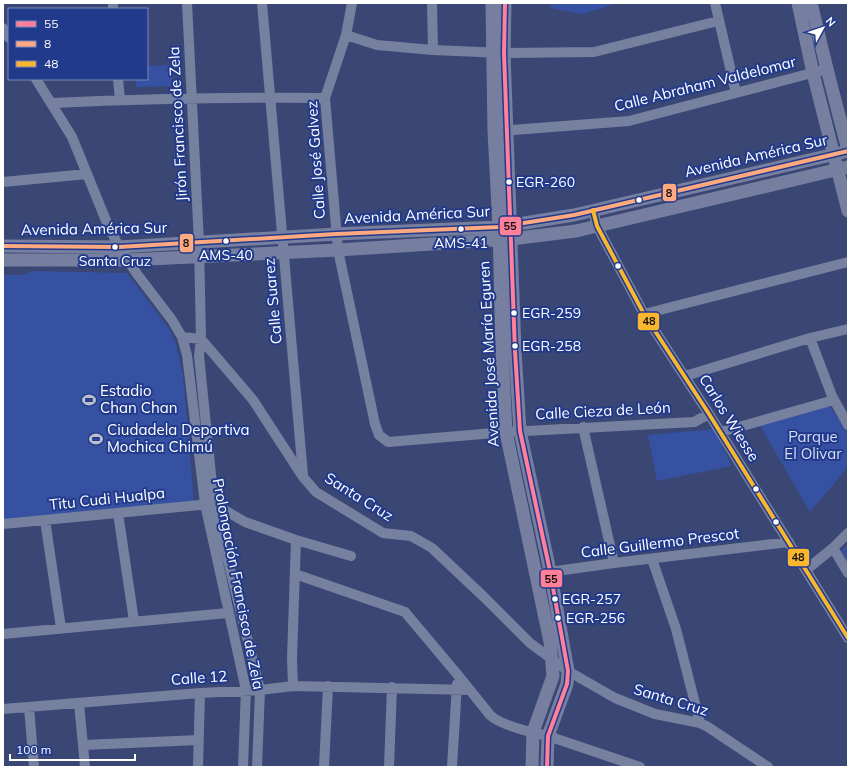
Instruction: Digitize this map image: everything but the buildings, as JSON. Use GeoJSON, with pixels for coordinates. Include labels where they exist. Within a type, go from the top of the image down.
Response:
{"type":"FeatureCollection","features":[{"type":"Feature","properties":{"kind":"main road","name":"Avenida José María Eguren"},"geometry":{"type":"LineString","coordinates":[[492,3],[498,52],[499,82],[494,131],[505,233],[520,431],[550,571],[568,671],[567,684],[548,736],[547,767]]}},
{"type":"Feature","properties":{"kind":"main road","name":"Avenida José María Eguren"},"geometry":{"type":"LineString","coordinates":[[498,52],[505,3]]}},
{"type":"Feature","properties":{"kind":"main road"},"geometry":{"type":"LineString","coordinates":[[798,3],[833,154],[843,169],[848,211]]}},
{"type":"Feature","properties":{"kind":"main road"},"geometry":{"type":"LineString","coordinates":[[811,3],[848,150]]}},
{"type":"Feature","properties":{"kind":"main road","name":"Avenida José María Eguren"},"geometry":{"type":"LineString","coordinates":[[499,82],[508,131],[502,352],[506,432],[550,642],[553,676],[533,732],[532,767]]}},
{"type":"Feature","properties":{"kind":"main road","name":"Avenida América Sur"},"geometry":{"type":"LineString","coordinates":[[505,233],[593,210],[848,150]]}},
{"type":"Feature","properties":{"kind":"main road","name":"Avenida América Sur"},"geometry":{"type":"LineString","coordinates":[[3,260],[127,260],[284,253],[338,250],[438,237],[576,231],[843,169]]}},
{"type":"Feature","properties":{"kind":"main road","name":"Avenida América Sur"},"geometry":{"type":"LineString","coordinates":[[3,246],[119,247],[336,234],[438,237]]}},
{"type":"Feature","properties":{"kind":"main road"},"geometry":{"type":"LineString","coordinates":[[502,352],[515,351]]}},
{"type":"Feature","properties":{"kind":"street","name":"Jirón Francisco de Zela"},"geometry":{"type":"LineString","coordinates":[[187,3],[199,243],[201,339]]}},
{"type":"Feature","properties":{"kind":"street","name":"Calle Suarez"},"geometry":{"type":"LineString","coordinates":[[262,3],[304,477]]}},
{"type":"Feature","properties":{"kind":"street","name":"Calle José Galvez"},"geometry":{"type":"LineString","coordinates":[[352,3],[346,35],[325,98],[338,250],[375,424],[379,435]]}},
{"type":"Feature","properties":{"kind":"street"},"geometry":{"type":"LineString","coordinates":[[432,3],[433,50]]}},
{"type":"Feature","properties":{"kind":"street"},"geometry":{"type":"LineString","coordinates":[[715,3],[718,22],[736,93]]}},
{"type":"Feature","properties":{"kind":"street"},"geometry":{"type":"LineString","coordinates":[[346,35],[377,45],[433,50],[594,52],[718,22]]}},
{"type":"Feature","properties":{"kind":"street","name":"Calle Abraham Valdelomar"},"geometry":{"type":"LineString","coordinates":[[494,131],[629,122],[827,70]]}},
{"type":"Feature","properties":{"kind":"street"},"geometry":{"type":"LineString","coordinates":[[37,80],[53,104],[72,137],[107,223],[127,260],[172,320],[182,337],[201,339]]}},
{"type":"Feature","properties":{"kind":"street"},"geometry":{"type":"LineString","coordinates":[[118,80],[120,100]]}},
{"type":"Feature","properties":{"kind":"street"},"geometry":{"type":"LineString","coordinates":[[53,104],[120,100],[270,97],[325,98]]}},
{"type":"Feature","properties":{"kind":"street"},"geometry":{"type":"LineString","coordinates":[[3,182],[87,174]]}},
{"type":"Feature","properties":{"kind":"street","name":"Carlos Wiesse"},"geometry":{"type":"LineString","coordinates":[[593,210],[597,226],[644,314],[710,414],[848,638]]}},
{"type":"Feature","properties":{"kind":"street"},"geometry":{"type":"LineString","coordinates":[[644,314],[848,262]]}},
{"type":"Feature","properties":{"kind":"street"},"geometry":{"type":"LineString","coordinates":[[685,376],[810,338],[848,329]]}},
{"type":"Feature","properties":{"kind":"street","name":"Prolongación Francisco de Zela"},"geometry":{"type":"LineString","coordinates":[[182,337],[187,356],[228,613],[246,690],[243,767]]}},
{"type":"Feature","properties":{"kind":"street"},"geometry":{"type":"LineString","coordinates":[[810,338],[834,400],[848,424]]}},
{"type":"Feature","properties":{"kind":"street","name":"Santa Cruz"},"geometry":{"type":"LineString","coordinates":[[201,339],[253,400],[304,477],[316,492],[383,533],[411,536],[432,548],[530,642],[568,671],[615,698],[655,714],[700,723],[768,767]]}},
{"type":"Feature","properties":{"kind":"street","name":"Prolongación Francisco de Zela"},"geometry":{"type":"LineString","coordinates":[[201,339],[199,356],[210,504],[260,690],[257,767]]}},
{"type":"Feature","properties":{"kind":"street"},"geometry":{"type":"LineString","coordinates":[[721,432],[834,400]]}},
{"type":"Feature","properties":{"kind":"street","name":"Calle Cieza de León"},"geometry":{"type":"LineString","coordinates":[[379,435],[388,442],[520,431],[694,422],[710,414]]}},
{"type":"Feature","properties":{"kind":"street"},"geometry":{"type":"LineString","coordinates":[[583,427],[614,563]]}},
{"type":"Feature","properties":{"kind":"street"},"geometry":{"type":"LineString","coordinates":[[210,504],[245,522],[296,540],[351,556]]}},
{"type":"Feature","properties":{"kind":"street","name":"Titu Cudi Hualpa"},"geometry":{"type":"LineString","coordinates":[[3,524],[210,504]]}},
{"type":"Feature","properties":{"kind":"street"},"geometry":{"type":"LineString","coordinates":[[118,512],[134,621]]}},
{"type":"Feature","properties":{"kind":"street"},"geometry":{"type":"LineString","coordinates":[[45,520],[61,628]]}},
{"type":"Feature","properties":{"kind":"street"},"geometry":{"type":"LineString","coordinates":[[806,570],[833,548],[848,533]]}},
{"type":"Feature","properties":{"kind":"street"},"geometry":{"type":"LineString","coordinates":[[293,686],[292,658],[296,540]]}},
{"type":"Feature","properties":{"kind":"street","name":"Calle Guillermo Prescot"},"geometry":{"type":"LineString","coordinates":[[535,574],[789,542]]}},
{"type":"Feature","properties":{"kind":"street"},"geometry":{"type":"LineString","coordinates":[[833,548],[848,573]]}},
{"type":"Feature","properties":{"kind":"street"},"geometry":{"type":"LineString","coordinates":[[652,559],[676,629],[700,723]]}},
{"type":"Feature","properties":{"kind":"street"},"geometry":{"type":"LineString","coordinates":[[295,574],[405,612],[494,718],[634,766]]}},
{"type":"Feature","properties":{"kind":"street"},"geometry":{"type":"LineString","coordinates":[[3,634],[228,613]]}},
{"type":"Feature","properties":{"kind":"street"},"geometry":{"type":"LineString","coordinates":[[452,767],[457,674]]}},
{"type":"Feature","properties":{"kind":"street","name":"Calle 12"},"geometry":{"type":"LineString","coordinates":[[3,709],[200,693],[260,690],[293,686],[392,687],[470,690]]}},
{"type":"Feature","properties":{"kind":"street"},"geometry":{"type":"LineString","coordinates":[[324,767],[328,686]]}},
{"type":"Feature","properties":{"kind":"street"},"geometry":{"type":"LineString","coordinates":[[389,767],[392,687]]}},
{"type":"Feature","properties":{"kind":"street"},"geometry":{"type":"LineString","coordinates":[[198,767],[200,693]]}},
{"type":"Feature","properties":{"kind":"street"},"geometry":{"type":"LineString","coordinates":[[79,703],[85,767]]}},
{"type":"Feature","properties":{"kind":"street"},"geometry":{"type":"LineString","coordinates":[[29,707],[34,767]]}},
{"type":"Feature","properties":{"kind":"street"},"geometry":{"type":"LineString","coordinates":[[83,745],[199,740]]}},
{"type":"Feature","properties":{"kind":"green space"},"geometry":{"type":"Polygon","coordinates":[[[551,3],[618,3],[583,14],[551,8],[551,3]]]}},
{"type":"Feature","properties":{"kind":"green space"},"geometry":{"type":"Polygon","coordinates":[[[171,65],[172,86],[136,87],[136,80],[148,80],[148,66],[171,65]]]}},
{"type":"Feature","properties":{"kind":"green space","name":"Ciudadela Deportiva Mochica Chimú"},"geometry":{"type":"Polygon","coordinates":[[[31,271],[127,273],[170,330],[176,344],[183,375],[194,503],[3,520],[3,275],[24,275],[31,271]]]}},
{"type":"Feature","properties":{"kind":"green space","name":"Parque El Olivar"},"geometry":{"type":"Polygon","coordinates":[[[830,406],[848,434],[848,467],[810,512],[758,422],[830,406]]]}},
{"type":"Feature","properties":{"kind":"green space"},"geometry":{"type":"Polygon","coordinates":[[[714,429],[732,466],[657,481],[648,435],[714,429]]]}},
{"type":"Feature","properties":{"kind":"green space"},"geometry":{"type":"Polygon","coordinates":[[[848,544],[848,565],[840,552],[848,544]]]}},
{"type":"Feature","properties":{"kind":"transit line","name":"55"},"geometry":{"type":"LineString","coordinates":[[505,3],[504,53],[515,351],[520,431],[550,571],[568,671],[567,684],[548,736],[547,767]]}},
{"type":"Feature","properties":{"kind":"transit line","name":"8"},"geometry":{"type":"LineString","coordinates":[[3,246],[119,247],[336,234],[499,227],[574,215],[848,151]]}},
{"type":"Feature","properties":{"kind":"transit line","name":"48"},"geometry":{"type":"LineString","coordinates":[[593,210],[597,226],[644,314],[709,414],[848,638]]}},
{"type":"Feature","properties":{"kind":"place","name":"EGR-260"},"geometry":{"type":"Point","coordinates":[509,182]}},
{"type":"Feature","properties":{"kind":"place","name":"AMS-41"},"geometry":{"type":"Point","coordinates":[461,229]}},
{"type":"Feature","properties":{"kind":"place","name":"AMS-40"},"geometry":{"type":"Point","coordinates":[226,241]}},
{"type":"Feature","properties":{"kind":"place","name":"Santa Cruz"},"geometry":{"type":"Point","coordinates":[115,247]}},
{"type":"Feature","properties":{"kind":"place","name":"EGR-259"},"geometry":{"type":"Point","coordinates":[514,313]}},
{"type":"Feature","properties":{"kind":"place","name":"EGR-258"},"geometry":{"type":"Point","coordinates":[515,346]}},
{"type":"Feature","properties":{"kind":"place","name":"Estadio Chan Chan"},"geometry":{"type":"Point","coordinates":[89,400]}},
{"type":"Feature","properties":{"kind":"place","name":"Ciudadela Deportiva Mochica Chimú"},"geometry":{"type":"Point","coordinates":[96,439]}},
{"type":"Feature","properties":{"kind":"place","name":"EGR-257"},"geometry":{"type":"Point","coordinates":[555,599]}},
{"type":"Feature","properties":{"kind":"place","name":"EGR-256"},"geometry":{"type":"Point","coordinates":[558,618]}}]}
